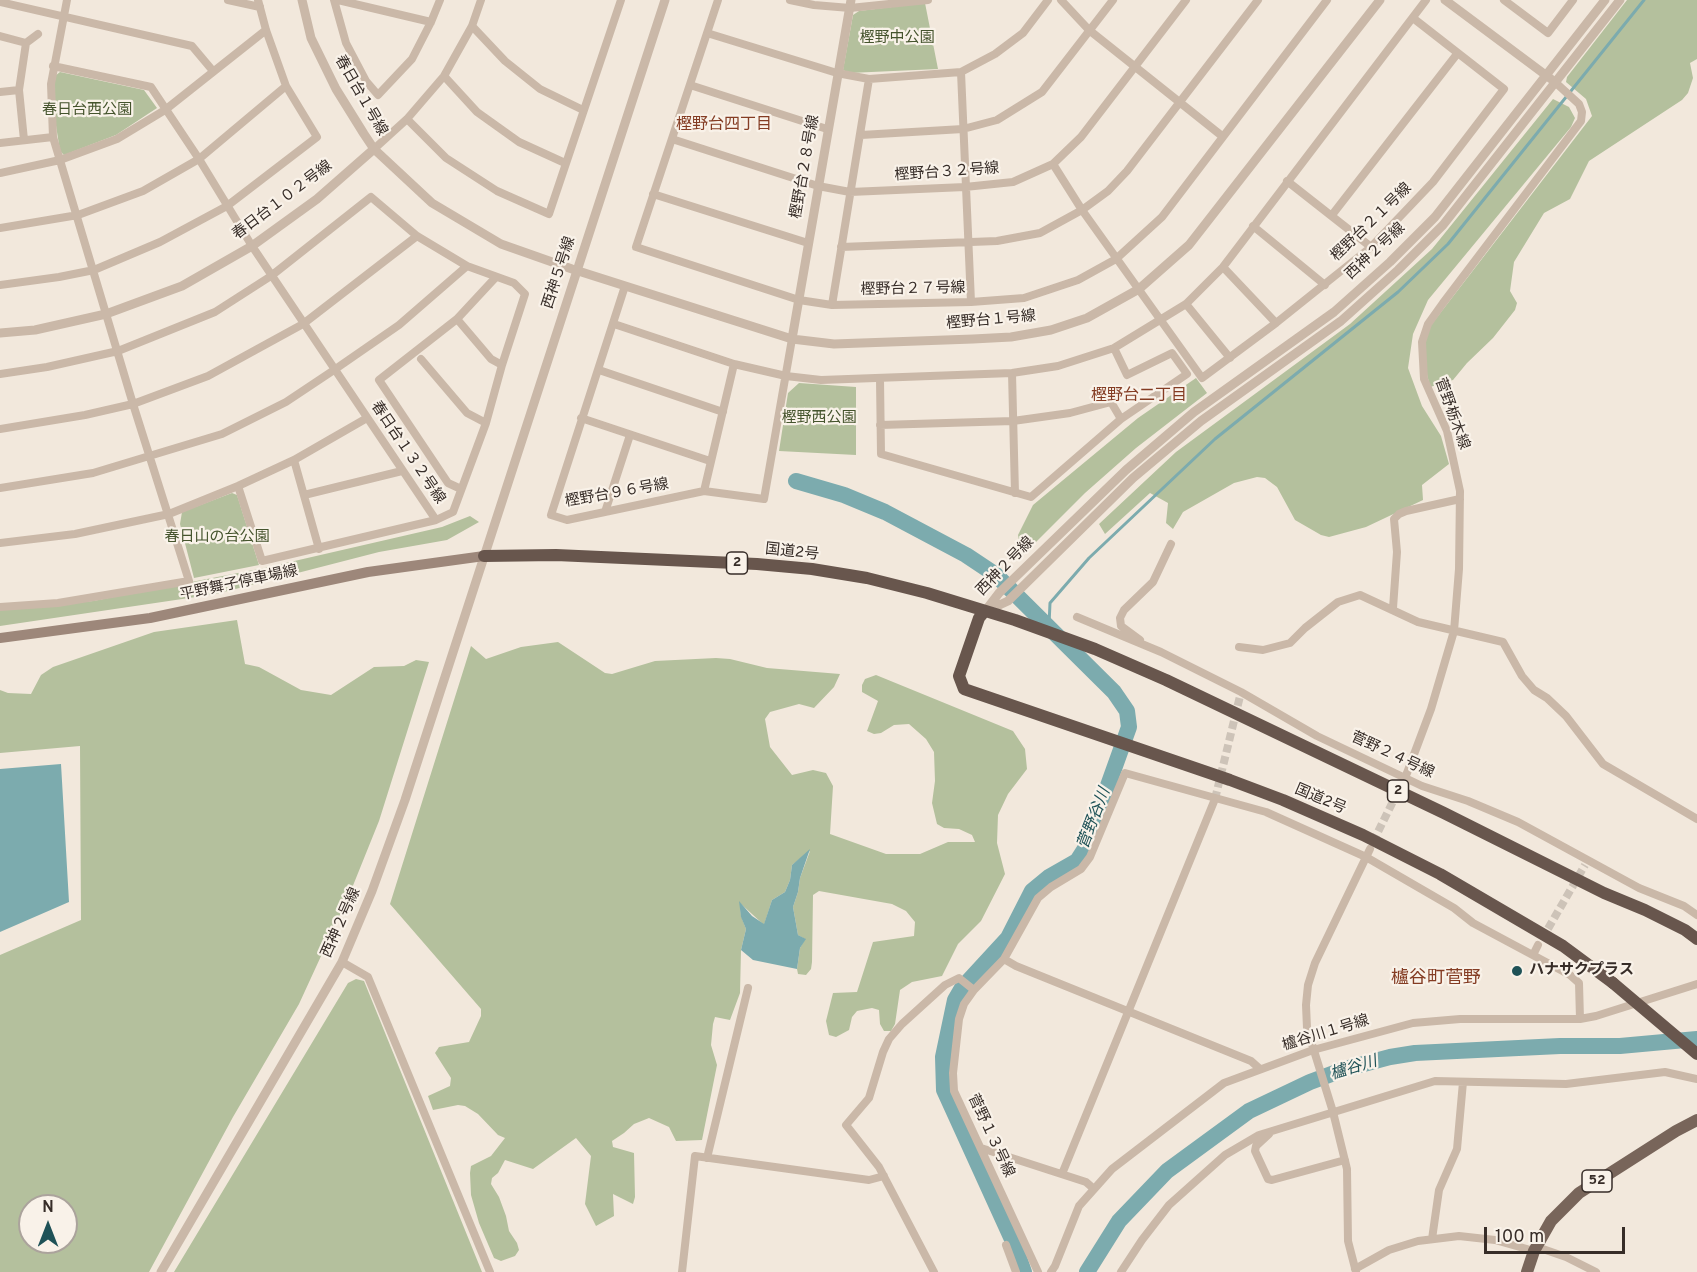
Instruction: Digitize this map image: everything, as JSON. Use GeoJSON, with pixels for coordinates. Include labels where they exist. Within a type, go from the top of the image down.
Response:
{"type":"FeatureCollection","features":[{"type":"Feature","properties":{"kind":"highway","name":"国道2号"},"geometry":{"type":"LineString","coordinates":[[484,556],[556,555],[757,564],[812,569],[867,578],[927,593],[1015,620],[1095,649],[1166,680],[1444,813],[1604,893],[1685,930],[1697,939]]}},
{"type":"Feature","properties":{"kind":"highway","name":"国道2号"},"geometry":{"type":"LineString","coordinates":[[984,612],[979,618],[959,676],[964,689],[1283,800],[1364,835],[1440,873],[1563,946],[1613,983],[1697,1054]]}},
{"type":"Feature","properties":{"kind":"main road","name":"平野舞子停車場線"},"geometry":{"type":"LineString","coordinates":[[0,638],[150,618],[368,572],[484,556]]}},
{"type":"Feature","properties":{"kind":"main road","name":"52"},"geometry":{"type":"LineString","coordinates":[[1527,1272],[1535,1249],[1551,1221],[1579,1193],[1697,1120]]}},
{"type":"Feature","properties":{"kind":"street"},"geometry":{"type":"LineString","coordinates":[[0,607],[58,603],[189,581],[53,137],[51,84],[67,0]]}},
{"type":"Feature","properties":{"kind":"street"},"geometry":{"type":"LineString","coordinates":[[0,285],[94,270],[160,242],[227,206],[317,138],[286,86],[259,4],[228,0]]}},
{"type":"Feature","properties":{"kind":"street","name":"春日台１号線"},"geometry":{"type":"LineString","coordinates":[[302,0],[311,38],[331,79],[374,149],[432,203],[501,244],[577,271]]}},
{"type":"Feature","properties":{"kind":"street"},"geometry":{"type":"LineString","coordinates":[[431,22],[336,0],[346,43],[366,81],[378,95],[412,59],[431,22],[440,0]]}},
{"type":"Feature","properties":{"kind":"street"},"geometry":{"type":"LineString","coordinates":[[374,149],[407,119],[444,76],[472,26],[481,0]]}},
{"type":"Feature","properties":{"kind":"street"},"geometry":{"type":"LineString","coordinates":[[407,119],[446,158],[497,192],[549,214],[621,0]]}},
{"type":"Feature","properties":{"kind":"street","name":"西神５号線"},"geometry":{"type":"LineString","coordinates":[[484,556],[665,0]]}},
{"type":"Feature","properties":{"kind":"street","name":"樫野台２７号線"},"geometry":{"type":"LineString","coordinates":[[717,0],[636,247],[799,300],[832,305],[971,302],[1024,298],[1078,280],[1116,259],[1162,217],[1327,0]]}},
{"type":"Feature","properties":{"kind":"street"},"geometry":{"type":"LineString","coordinates":[[790,0],[814,5],[928,0]]}},
{"type":"Feature","properties":{"kind":"street"},"geometry":{"type":"LineString","coordinates":[[707,33],[837,73],[869,79],[961,72],[995,54],[1023,33],[1048,0]]}},
{"type":"Feature","properties":{"kind":"street"},"geometry":{"type":"LineString","coordinates":[[1061,0],[1089,30],[1222,136]]}},
{"type":"Feature","properties":{"kind":"street"},"geometry":{"type":"LineString","coordinates":[[861,135],[963,129],[997,120],[1042,92],[1113,0]]}},
{"type":"Feature","properties":{"kind":"street","name":"樫野台３２号線"},"geometry":{"type":"LineString","coordinates":[[672,139],[818,186],[850,192],[965,187],[1013,182],[1053,164],[1081,137],[1186,0]]}},
{"type":"Feature","properties":{"kind":"street"},"geometry":{"type":"LineString","coordinates":[[841,247],[996,241],[1040,233],[1082,210],[1108,191],[1127,171],[1258,0]]}},
{"type":"Feature","properties":{"kind":"street"},"geometry":{"type":"LineString","coordinates":[[614,324],[734,364],[786,376],[821,380],[1012,373],[1058,366],[1114,348],[1186,304],[1223,267],[1426,0]]}},
{"type":"Feature","properties":{"kind":"street"},"geometry":{"type":"LineString","coordinates":[[1445,0],[1559,86]]}},
{"type":"Feature","properties":{"kind":"street"},"geometry":{"type":"LineString","coordinates":[[1504,0],[1548,33],[1573,0]]}},
{"type":"Feature","properties":{"kind":"street","name":"西神２号線"},"geometry":{"type":"LineString","coordinates":[[984,612],[999,593],[1126,470],[1177,427],[1334,312],[1435,217],[1605,0]]}},
{"type":"Feature","properties":{"kind":"street","name":"西神２号線"},"geometry":{"type":"LineString","coordinates":[[984,612],[1008,601],[1133,478],[1201,422],[1341,321],[1398,270],[1443,225],[1559,86],[1620,0]]}},
{"type":"Feature","properties":{"kind":"street","name":"樫野台１号線"},"geometry":{"type":"LineString","coordinates":[[577,271],[792,339],[834,344],[1011,337],[1051,330],[1087,318],[1140,289],[1189,244],[1377,1]]}},
{"type":"Feature","properties":{"kind":"street"},"geometry":{"type":"LineString","coordinates":[[0,2],[192,46],[213,71]]}},
{"type":"Feature","properties":{"kind":"street","name":"樫野台２８号線"},"geometry":{"type":"LineString","coordinates":[[792,339],[850,4]]}},
{"type":"Feature","properties":{"kind":"street","name":"樫野台２１号線"},"geometry":{"type":"LineString","coordinates":[[1053,164],[1116,259],[1140,289],[1202,378],[1276,323],[1371,247],[1433,182],[1504,89],[1413,18]]}},
{"type":"Feature","properties":{"kind":"street"},"geometry":{"type":"LineString","coordinates":[[472,26],[505,61],[540,89],[583,110]]}},
{"type":"Feature","properties":{"kind":"street"},"geometry":{"type":"LineString","coordinates":[[0,172],[60,160],[117,139],[165,110],[266,30]]}},
{"type":"Feature","properties":{"kind":"street"},"geometry":{"type":"LineString","coordinates":[[24,140],[19,90],[26,43],[38,34]]}},
{"type":"Feature","properties":{"kind":"street"},"geometry":{"type":"LineString","coordinates":[[0,36],[26,43]]}},
{"type":"Feature","properties":{"kind":"street"},"geometry":{"type":"LineString","coordinates":[[1332,215],[1457,54]]}},
{"type":"Feature","properties":{"kind":"street","name":"春日台１３２号線"},"geometry":{"type":"LineString","coordinates":[[53,66],[151,87],[199,159],[271,276],[436,520],[262,561],[238,486]]}},
{"type":"Feature","properties":{"kind":"street"},"geometry":{"type":"LineString","coordinates":[[961,72],[971,302]]}},
{"type":"Feature","properties":{"kind":"street"},"geometry":{"type":"LineString","coordinates":[[444,76],[477,112],[519,142],[565,163]]}},
{"type":"Feature","properties":{"kind":"street"},"geometry":{"type":"LineString","coordinates":[[832,305],[869,79]]}},
{"type":"Feature","properties":{"kind":"street"},"geometry":{"type":"LineString","coordinates":[[690,85],[827,129]]}},
{"type":"Feature","properties":{"kind":"street"},"geometry":{"type":"LineString","coordinates":[[0,228],[78,215],[143,191],[199,159],[286,86]]}},
{"type":"Feature","properties":{"kind":"street","name":"菅野栃木線"},"geometry":{"type":"LineString","coordinates":[[1407,773],[1431,710],[1454,631],[1459,569],[1460,499],[1454,457],[1447,431],[1424,379],[1422,342],[1428,324],[1443,303],[1581,121],[1582,112],[1579,104],[1559,86]]}},
{"type":"Feature","properties":{"kind":"street"},"geometry":{"type":"LineString","coordinates":[[0,92],[19,90]]}},
{"type":"Feature","properties":{"kind":"street"},"geometry":{"type":"LineString","coordinates":[[0,143],[53,137]]}},
{"type":"Feature","properties":{"kind":"street","name":"春日台１０２号線"},"geometry":{"type":"LineString","coordinates":[[0,333],[35,330],[106,314],[182,285],[252,246],[317,199],[374,149]]}},
{"type":"Feature","properties":{"kind":"street"},"geometry":{"type":"LineString","coordinates":[[1287,181],[1371,247]]}},
{"type":"Feature","properties":{"kind":"street"},"geometry":{"type":"LineString","coordinates":[[653,195],[808,243]]}},
{"type":"Feature","properties":{"kind":"street"},"geometry":{"type":"LineString","coordinates":[[0,374],[47,367],[118,351],[215,312],[271,276],[371,197],[417,236],[467,266],[514,284],[525,294],[486,423],[453,512],[436,520]]}},
{"type":"Feature","properties":{"kind":"street"},"geometry":{"type":"LineString","coordinates":[[1253,226],[1325,285]]}},
{"type":"Feature","properties":{"kind":"street"},"geometry":{"type":"LineString","coordinates":[[0,429],[85,415],[133,404],[208,376],[303,324],[417,236]]}},
{"type":"Feature","properties":{"kind":"street"},"geometry":{"type":"LineString","coordinates":[[0,488],[93,473],[222,434],[286,402],[334,370],[399,325],[467,266]]}},
{"type":"Feature","properties":{"kind":"street"},"geometry":{"type":"LineString","coordinates":[[1223,267],[1276,323]]}},
{"type":"Feature","properties":{"kind":"street"},"geometry":{"type":"LineString","coordinates":[[461,489],[448,483],[379,380],[457,319],[496,277]]}},
{"type":"Feature","properties":{"kind":"street","name":"樫野台９６号線"},"geometry":{"type":"LineString","coordinates":[[625,286],[551,515],[567,520],[704,491],[764,499],[792,339]]}},
{"type":"Feature","properties":{"kind":"street"},"geometry":{"type":"LineString","coordinates":[[1186,304],[1230,358]]}},
{"type":"Feature","properties":{"kind":"street"},"geometry":{"type":"LineString","coordinates":[[457,319],[491,359],[502,365]]}},
{"type":"Feature","properties":{"kind":"street"},"geometry":{"type":"LineString","coordinates":[[880,379],[881,454],[1031,497],[1121,419],[1187,374],[1172,352],[1126,375],[1114,348]]}},
{"type":"Feature","properties":{"kind":"street"},"geometry":{"type":"LineString","coordinates":[[421,359],[467,413],[486,423]]}},
{"type":"Feature","properties":{"kind":"street"},"geometry":{"type":"LineString","coordinates":[[704,491],[734,364]]}},
{"type":"Feature","properties":{"kind":"street"},"geometry":{"type":"LineString","coordinates":[[598,370],[723,412]]}},
{"type":"Feature","properties":{"kind":"street"},"geometry":{"type":"LineString","coordinates":[[1012,373],[1015,493]]}},
{"type":"Feature","properties":{"kind":"street"},"geometry":{"type":"LineString","coordinates":[[880,425],[1014,422],[1070,413],[1111,402],[1121,419]]}},
{"type":"Feature","properties":{"kind":"street"},"geometry":{"type":"LineString","coordinates":[[0,543],[75,534],[169,514],[294,460],[367,418]]}},
{"type":"Feature","properties":{"kind":"street"},"geometry":{"type":"LineString","coordinates":[[581,418],[710,461]]}},
{"type":"Feature","properties":{"kind":"street"},"geometry":{"type":"LineString","coordinates":[[605,512],[630,435]]}},
{"type":"Feature","properties":{"kind":"street"},"geometry":{"type":"LineString","coordinates":[[294,460],[319,549]]}},
{"type":"Feature","properties":{"kind":"street"},"geometry":{"type":"LineString","coordinates":[[304,495],[402,471]]}},
{"type":"Feature","properties":{"kind":"street"},"geometry":{"type":"LineString","coordinates":[[1393,608],[1397,552],[1394,519],[1406,511],[1460,499]]}},
{"type":"Feature","properties":{"kind":"street"},"geometry":{"type":"LineString","coordinates":[[1149,646],[1121,626],[1120,618],[1124,610],[1153,582],[1171,544]]}},
{"type":"Feature","properties":{"kind":"street","name":"西神２号線"},"geometry":{"type":"LineString","coordinates":[[161,1272],[342,962],[372,891],[401,812],[484,556]]}},
{"type":"Feature","properties":{"kind":"street"},"geometry":{"type":"LineString","coordinates":[[1239,647],[1263,650],[1290,643],[1338,602],[1360,595],[1393,608],[1418,622],[1503,642],[1522,676],[1534,690],[1547,698],[1566,716],[1603,764],[1697,819]]}},
{"type":"Feature","properties":{"kind":"street","name":"菅野２４号線"},"geometry":{"type":"LineString","coordinates":[[1077,617],[1149,646],[1241,692],[1317,736],[1422,786],[1468,801],[1518,822],[1587,863],[1684,906],[1697,915]]}},
{"type":"Feature","properties":{"kind":"street","name":"菅野１３号線"},"geometry":{"type":"LineString","coordinates":[[1038,1272],[954,1091],[953,1073],[959,1020],[964,1004],[974,990],[1004,959],[1038,898],[1051,886],[1081,869],[1090,858],[1125,773],[1215,799]]}},
{"type":"Feature","properties":{"kind":"street"},"geometry":{"type":"LineString","coordinates":[[1062,1174],[1215,799],[1266,812],[1366,858],[1454,908],[1473,923],[1570,975],[1579,983],[1580,1018]]}},
{"type":"Feature","properties":{"kind":"street"},"geometry":{"type":"LineString","coordinates":[[1370,849],[1315,963],[1308,985],[1306,1005],[1307,1028],[1345,1160],[1348,1192],[1348,1241],[1355,1270],[1389,1250],[1418,1241],[1459,1236],[1486,1239],[1566,1257],[1596,1272]]}},
{"type":"Feature","properties":{"kind":"street"},"geometry":{"type":"LineString","coordinates":[[1533,955],[1539,945]]}},
{"type":"Feature","properties":{"kind":"street"},"geometry":{"type":"LineString","coordinates":[[1004,959],[1016,966],[1251,1061],[1260,1069]]}},
{"type":"Feature","properties":{"kind":"street"},"geometry":{"type":"LineString","coordinates":[[342,962],[368,977],[490,1272]]}},
{"type":"Feature","properties":{"kind":"street"},"geometry":{"type":"LineString","coordinates":[[934,1272],[879,1167],[846,1125],[869,1098],[889,1039],[945,985],[959,978],[974,990]]}},
{"type":"Feature","properties":{"kind":"street","name":"櫨谷川１号線"},"geometry":{"type":"LineString","coordinates":[[1051,1272],[1078,1206],[1112,1169],[1224,1083],[1313,1050],[1413,1023],[1460,1018],[1596,1016],[1697,984]]}},
{"type":"Feature","properties":{"kind":"street"},"geometry":{"type":"LineString","coordinates":[[707,1158],[748,988]]}},
{"type":"Feature","properties":{"kind":"street"},"geometry":{"type":"LineString","coordinates":[[1121,1272],[1169,1205],[1226,1155],[1259,1135],[1435,1082],[1566,1084],[1665,1072],[1697,1079]]}},
{"type":"Feature","properties":{"kind":"street"},"geometry":{"type":"LineString","coordinates":[[1432,1239],[1439,1190],[1457,1149],[1463,1082]]}},
{"type":"Feature","properties":{"kind":"street"},"geometry":{"type":"LineString","coordinates":[[1272,1131],[1256,1146],[1255,1151],[1268,1179],[1272,1180],[1345,1160]]}},
{"type":"Feature","properties":{"kind":"street"},"geometry":{"type":"LineString","coordinates":[[981,1148],[1086,1182],[1094,1189]]}},
{"type":"Feature","properties":{"kind":"street"},"geometry":{"type":"LineString","coordinates":[[682,1272],[696,1156],[869,1180],[884,1176]]}},
{"type":"Feature","properties":{"kind":"street"},"geometry":{"type":"LineString","coordinates":[[1006,1245],[1016,1272]]}},
{"type":"Feature","properties":{"kind":"green space"},"geometry":{"type":"Polygon","coordinates":[[[1627,0],[1697,0],[1697,59],[1690,63],[1693,78],[1688,93],[1682,100],[1589,161],[1570,199],[1544,213],[1514,262],[1510,291],[1517,303],[1515,310],[1493,338],[1453,380],[1430,387],[1426,370],[1425,343],[1431,325],[1592,116],[1586,99],[1566,82],[1567,77],[1627,0]]]}},
{"type":"Feature","properties":{"kind":"green space","name":"樫野中公園"},"geometry":{"type":"Polygon","coordinates":[[[925,3],[938,69],[849,73],[843,70],[853,15],[859,11],[925,3]]]}},
{"type":"Feature","properties":{"kind":"green space","name":"春日台西公園"},"geometry":{"type":"Polygon","coordinates":[[[60,72],[144,90],[157,108],[116,135],[64,155],[60,151],[54,113],[55,76],[60,72]]]}},
{"type":"Feature","properties":{"kind":"green space"},"geometry":{"type":"Polygon","coordinates":[[[1553,99],[1569,107],[1575,118],[1571,127],[1428,300],[1413,334],[1408,368],[1422,406],[1441,436],[1449,464],[1422,485],[1423,500],[1366,527],[1329,537],[1295,520],[1277,487],[1265,478],[1257,477],[1234,483],[1183,512],[1173,529],[1166,523],[1168,503],[1150,493],[1105,534],[1099,524],[1176,452],[1350,324],[1432,249],[1553,99]]]}},
{"type":"Feature","properties":{"kind":"green space"},"geometry":{"type":"Polygon","coordinates":[[[1196,378],[1207,393],[1136,448],[1085,493],[1022,556],[1018,535],[1033,505],[1138,418],[1196,378]]]}},
{"type":"Feature","properties":{"kind":"green space","name":"樫野西公園"},"geometry":{"type":"Polygon","coordinates":[[[799,383],[856,387],[856,455],[779,451],[788,393],[799,383]]]}},
{"type":"Feature","properties":{"kind":"green space","name":"春日山の台公園"},"geometry":{"type":"Polygon","coordinates":[[[232,493],[237,495],[259,565],[194,578],[180,524],[182,512],[232,493]]]}},
{"type":"Feature","properties":{"kind":"green space"},"geometry":{"type":"Polygon","coordinates":[[[470,516],[479,522],[447,540],[379,552],[216,594],[0,626],[0,610],[93,601],[264,568],[442,527],[470,516]]]}},
{"type":"Feature","properties":{"kind":"green space"},"geometry":{"type":"Polygon","coordinates":[[[237,620],[245,664],[259,667],[301,690],[331,695],[374,667],[404,666],[416,660],[429,662],[379,821],[350,893],[299,1004],[233,1117],[149,1272],[0,1272],[0,955],[81,920],[80,746],[0,753],[0,690],[8,693],[31,694],[41,675],[53,667],[154,632],[237,620]]]}},
{"type":"Feature","properties":{"kind":"green space"},"geometry":{"type":"Polygon","coordinates":[[[558,642],[605,673],[612,674],[655,661],[716,658],[767,668],[840,674],[834,687],[814,708],[799,704],[770,712],[765,719],[770,747],[792,775],[813,770],[826,773],[833,786],[830,834],[886,854],[920,854],[948,842],[975,842],[972,835],[959,829],[944,828],[937,824],[932,803],[935,781],[934,752],[926,739],[909,724],[894,725],[881,733],[874,734],[867,731],[878,701],[862,692],[865,679],[876,675],[1013,731],[1025,749],[1027,769],[1008,794],[998,815],[997,843],[1005,874],[981,921],[958,944],[942,976],[912,982],[900,990],[895,1024],[891,1031],[884,1031],[880,1024],[879,1010],[872,1008],[857,1011],[852,1017],[849,1030],[836,1037],[829,1035],[826,1021],[833,993],[857,992],[873,942],[914,936],[915,922],[906,911],[892,904],[819,891],[813,895],[811,969],[806,975],[798,974],[800,948],[805,939],[798,935],[793,907],[810,851],[792,865],[790,880],[785,892],[772,900],[764,925],[740,903],[741,916],[746,929],[741,950],[740,993],[730,1020],[715,1017],[713,1024],[711,1045],[717,1065],[702,1140],[676,1141],[669,1127],[649,1118],[634,1124],[612,1141],[613,1147],[634,1153],[635,1197],[633,1204],[613,1194],[614,1216],[596,1226],[585,1204],[591,1156],[576,1138],[533,1169],[505,1160],[498,1173],[492,1178],[491,1184],[499,1197],[509,1231],[519,1250],[515,1256],[501,1261],[494,1258],[479,1223],[471,1195],[470,1173],[471,1166],[491,1156],[505,1138],[498,1135],[478,1114],[465,1106],[458,1105],[433,1110],[428,1096],[450,1086],[451,1078],[435,1053],[439,1047],[469,1042],[481,1016],[481,1009],[390,904],[471,646],[486,659],[521,647],[558,642]]]}},
{"type":"Feature","properties":{"kind":"green space"},"geometry":{"type":"Polygon","coordinates":[[[356,979],[364,981],[482,1272],[174,1272],[348,983],[356,979]]]}},
{"type":"Feature","properties":{"kind":"water"},"geometry":{"type":"Polygon","coordinates":[[[61,764],[69,902],[0,932],[0,769],[61,764]]]}},
{"type":"Feature","properties":{"kind":"water"},"geometry":{"type":"Polygon","coordinates":[[[810,849],[793,907],[798,935],[806,939],[800,948],[797,969],[753,960],[741,950],[746,929],[741,917],[739,901],[752,916],[764,924],[772,900],[785,892],[790,880],[792,865],[810,849]]]}},
{"type":"Feature","properties":{"kind":"waterway"},"geometry":{"type":"LineString","coordinates":[[1049,625],[1050,603],[1089,558],[1215,439],[1398,292],[1448,244],[1644,0]]}},
{"type":"Feature","properties":{"kind":"waterway","name":"菅野谷川"},"geometry":{"type":"LineString","coordinates":[[796,481],[844,495],[885,512],[966,555],[996,575],[1114,692],[1127,711],[1129,727],[1086,847],[1077,861],[1049,877],[1032,891],[1008,938],[962,988],[955,1000],[943,1057],[944,1090],[1015,1246],[1024,1272]]}},
{"type":"Feature","properties":{"kind":"waterway","name":"櫨谷川"},"geometry":{"type":"LineString","coordinates":[[1087,1272],[1119,1221],[1167,1171],[1249,1111],[1310,1082],[1345,1069],[1415,1053],[1560,1046],[1620,1046],[1697,1039]]}},
{"type":"Feature","properties":{"kind":"tunnel"},"geometry":{"type":"LineString","coordinates":[[1215,799],[1241,692]]}},
{"type":"Feature","properties":{"kind":"tunnel"},"geometry":{"type":"LineString","coordinates":[[1373,842],[1407,773]]}},
{"type":"Feature","properties":{"kind":"tunnel"},"geometry":{"type":"LineString","coordinates":[[1542,939],[1585,865]]}},
{"type":"Feature","properties":{"kind":"place","name":"ハナサクプラス"},"geometry":{"type":"Point","coordinates":[1517,971]}},
{"type":"Feature","properties":{"kind":"district","name":"樫野台四丁目"},"geometry":{"type":"Point","coordinates":[724,126]}},
{"type":"Feature","properties":{"kind":"district","name":"樫野台二丁目"},"geometry":{"type":"Point","coordinates":[1139,397]}},
{"type":"Feature","properties":{"kind":"district","name":"櫨谷町菅野"},"geometry":{"type":"Point","coordinates":[1436,979]}}]}
